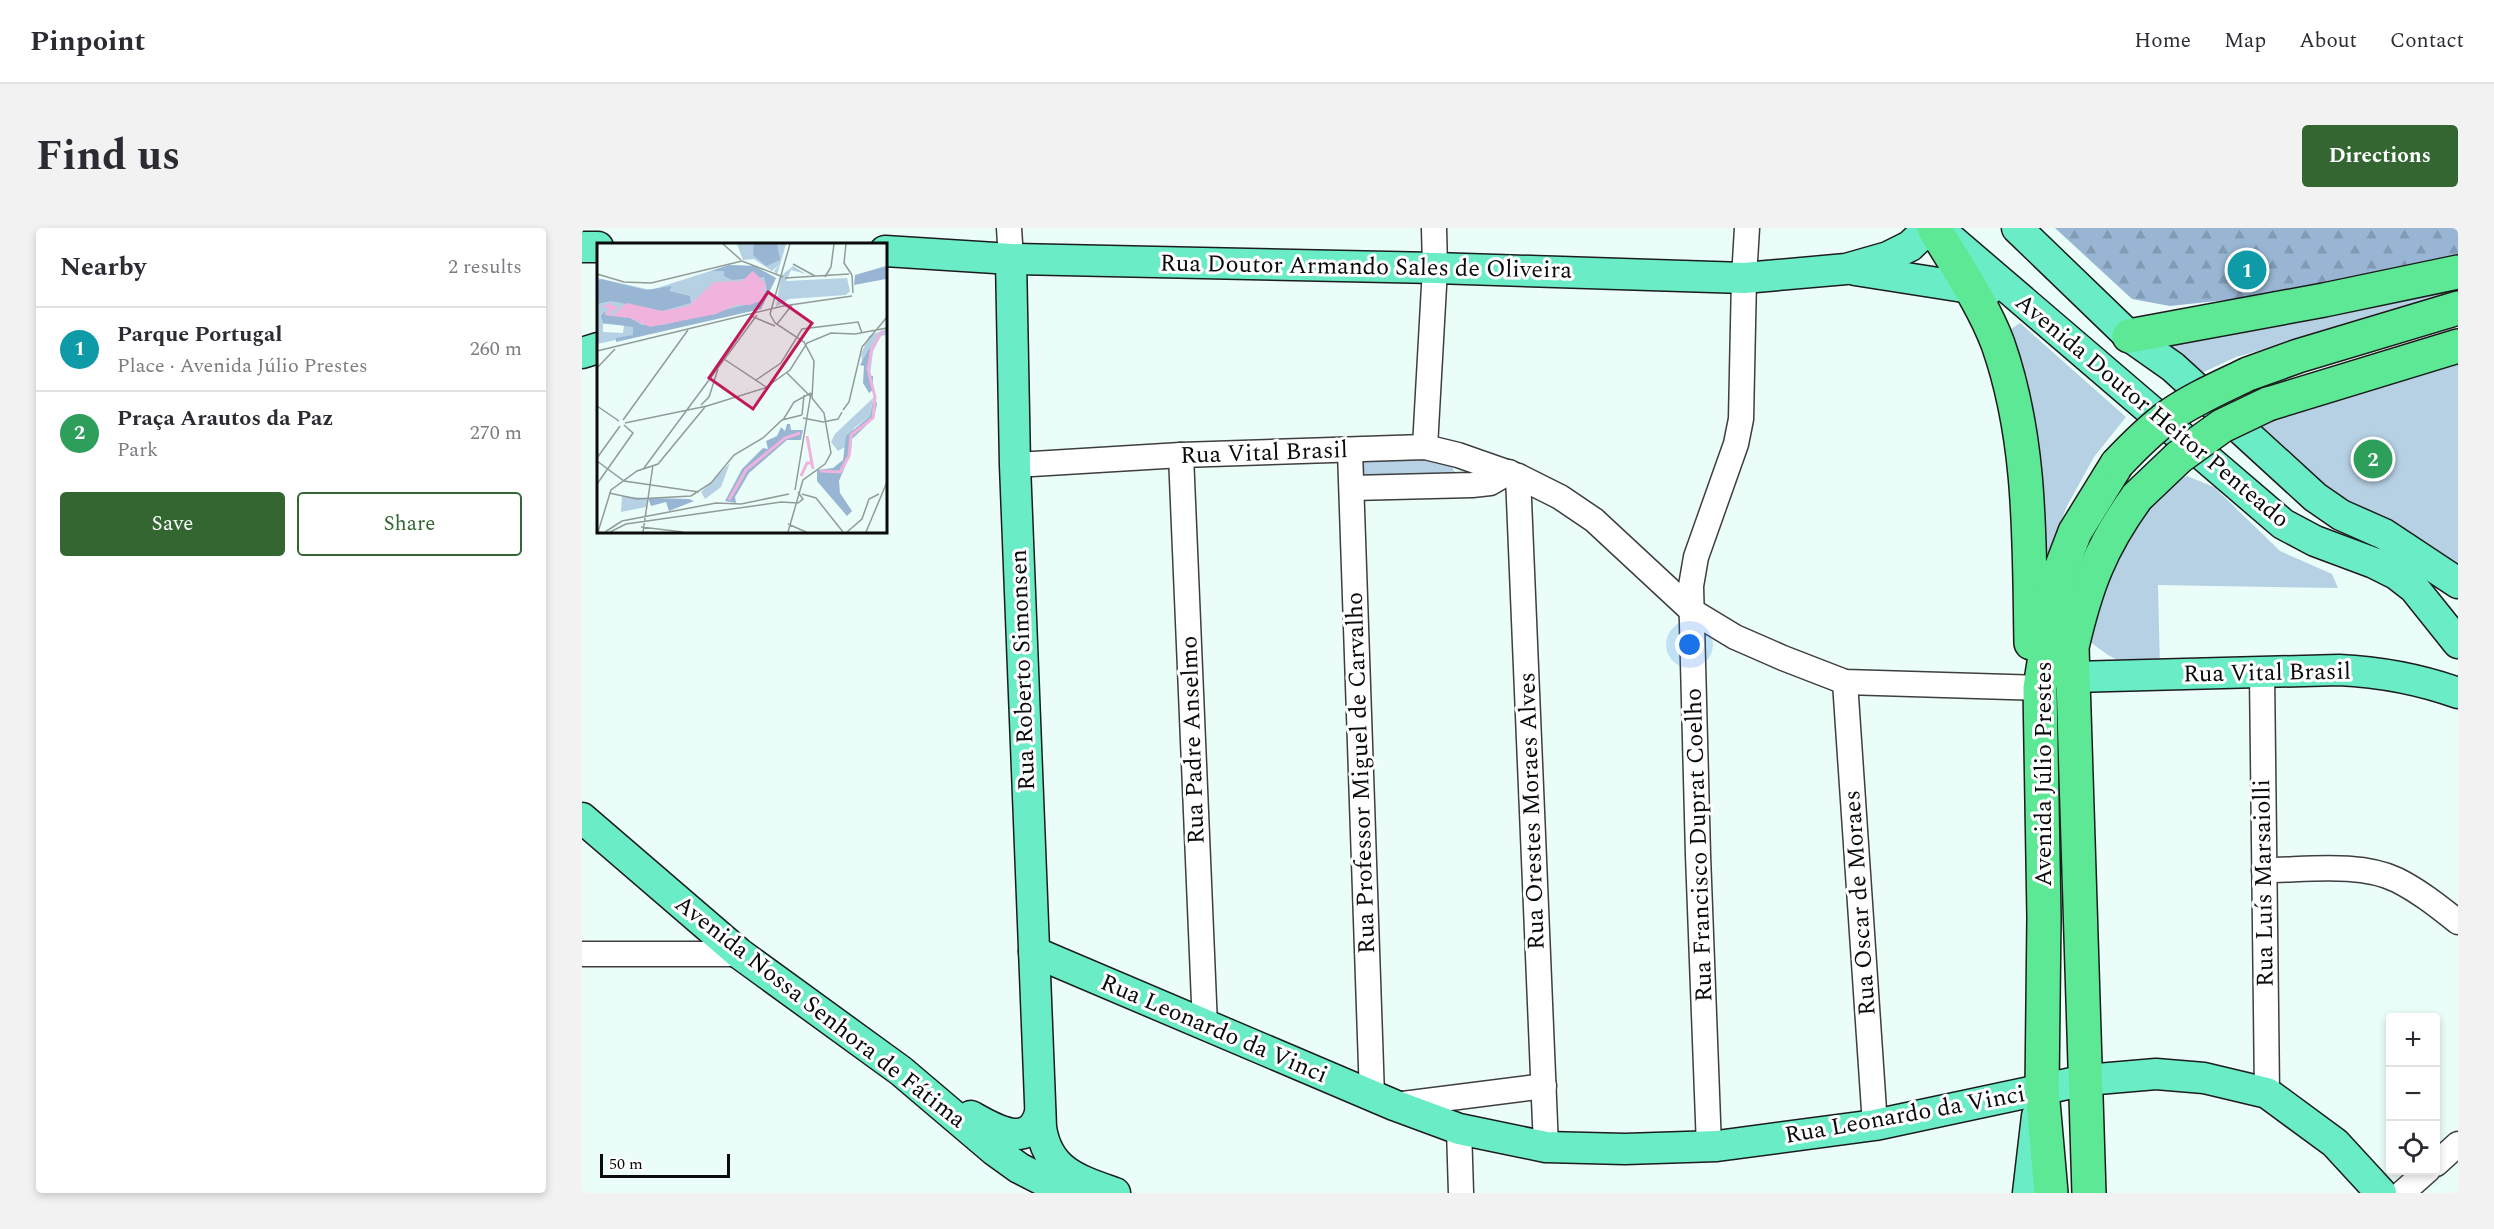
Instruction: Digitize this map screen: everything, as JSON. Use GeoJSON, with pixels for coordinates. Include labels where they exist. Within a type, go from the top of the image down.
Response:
{"type":"FeatureCollection","features":[{"type":"Feature","properties":{"kind":"highway"},"geometry":{"type":"LineString","coordinates":[[1936,228],[1997,342],[2022,435],[2028,493],[2031,661],[2040,688]]}},
{"type":"Feature","properties":{"kind":"highway"},"geometry":{"type":"LineString","coordinates":[[2129,336],[2324,300],[2458,272]]}},
{"type":"Feature","properties":{"kind":"highway","name":"Avenida Júlio Prestes"},"geometry":{"type":"LineString","coordinates":[[2051,1193],[2042,1090],[2044,917],[2040,688],[2057,579],[2075,532],[2117,464],[2142,438],[2169,416],[2198,398],[2248,374],[2298,356],[2458,308]]}},
{"type":"Feature","properties":{"kind":"highway","name":"Avenida Júlio Prestes"},"geometry":{"type":"LineString","coordinates":[[2089,1193],[2072,647],[2091,576],[2106,543],[2137,497],[2179,457],[2222,426],[2268,404],[2458,346]]}},
{"type":"Feature","properties":{"kind":"main road"},"geometry":{"type":"LineString","coordinates":[[1846,269],[1888,257],[1903,249],[1927,232],[1929,228]]}},
{"type":"Feature","properties":{"kind":"main road","name":"Avenida Doutor Heitor Penteado"},"geometry":{"type":"LineString","coordinates":[[1936,228],[2283,524],[2315,541],[2396,574],[2414,588],[2458,643]]}},
{"type":"Feature","properties":{"kind":"main road","name":"Avenida Doutor Heitor Penteado"},"geometry":{"type":"LineString","coordinates":[[2018,232],[2129,336],[2173,367],[2315,497],[2341,515],[2384,534],[2458,583]]}},
{"type":"Feature","properties":{"kind":"main road","name":"Rua Doutor Armando Sales de Oliveira"},"geometry":{"type":"LineString","coordinates":[[886,251],[1011,259],[1435,268],[1744,278],[1846,269]]}},
{"type":"Feature","properties":{"kind":"main road"},"geometry":{"type":"LineString","coordinates":[[886,262],[918,252]]}},
{"type":"Feature","properties":{"kind":"main road","name":"Rua Roberto Simonsen"},"geometry":{"type":"LineString","coordinates":[[1011,259],[1015,465],[1040,1113]]}},
{"type":"Feature","properties":{"kind":"main road"},"geometry":{"type":"LineString","coordinates":[[1846,269],[1989,289],[2022,303]]}},
{"type":"Feature","properties":{"kind":"main road"},"geometry":{"type":"LineString","coordinates":[[582,353],[597,348]]}},
{"type":"Feature","properties":{"kind":"main road","name":"Rua Vital Brasil"},"geometry":{"type":"LineString","coordinates":[[2073,677],[2375,671],[2458,693]]}},
{"type":"Feature","properties":{"kind":"main road","name":"Avenida Nossa Senhora de Fátima"},"geometry":{"type":"LineString","coordinates":[[582,818],[740,954],[925,1090],[960,1123],[1037,1185],[1068,1193]]}},
{"type":"Feature","properties":{"kind":"main road","name":"Rua Leonardo da Vinci"},"geometry":{"type":"LineString","coordinates":[[1034,952],[1205,1026],[1459,1129],[1546,1147],[1625,1149],[1709,1147],[1875,1125],[2086,1080],[2156,1074],[2204,1078],[2267,1093],[2335,1143],[2381,1193]]}},
{"type":"Feature","properties":{"kind":"main road"},"geometry":{"type":"LineString","coordinates":[[925,1090],[987,1125],[1008,1134],[1026,1131],[1034,1125],[1040,1113]]}},
{"type":"Feature","properties":{"kind":"main road"},"geometry":{"type":"LineString","coordinates":[[2028,1193],[2032,1148],[2042,1090]]}},
{"type":"Feature","properties":{"kind":"main road"},"geometry":{"type":"LineString","coordinates":[[1037,1185],[1035,1153],[1040,1113]]}},
{"type":"Feature","properties":{"kind":"main road"},"geometry":{"type":"LineString","coordinates":[[1040,1113],[1043,1138],[1048,1154],[1058,1166],[1071,1175],[1115,1193]]}},
{"type":"Feature","properties":{"kind":"street","name":"Rua Roberto Simonsen"},"geometry":{"type":"LineString","coordinates":[[1009,228],[1011,259]]}},
{"type":"Feature","properties":{"kind":"street"},"geometry":{"type":"LineString","coordinates":[[1425,447],[1435,268],[1434,228]]}},
{"type":"Feature","properties":{"kind":"street","name":"Rua Francisco Duprat Coelho"},"geometry":{"type":"LineString","coordinates":[[1709,1147],[1691,586],[1696,557],[1736,444],[1741,419],[1747,228]]}},
{"type":"Feature","properties":{"kind":"street","name":"Rua Vital Brasil"},"geometry":{"type":"LineString","coordinates":[[1015,465],[1181,455],[1425,447],[1458,454],[1513,474],[1560,497],[1594,520],[1692,611],[1735,637],[1783,658],[1845,682],[2040,688]]}},
{"type":"Feature","properties":{"kind":"street","name":"Rua Professor Miguel de Carvalho"},"geometry":{"type":"LineString","coordinates":[[1350,451],[1383,1100]]}},
{"type":"Feature","properties":{"kind":"street","name":"Rua Padre Anselmo"},"geometry":{"type":"LineString","coordinates":[[1181,455],[1205,1026]]}},
{"type":"Feature","properties":{"kind":"street","name":"Rua Vital Brasil"},"geometry":{"type":"LineString","coordinates":[[1352,488],[1490,483],[1513,474]]}},
{"type":"Feature","properties":{"kind":"street","name":"Rua Orestes Moraes Alves"},"geometry":{"type":"LineString","coordinates":[[1513,474],[1546,1147]]}},
{"type":"Feature","properties":{"kind":"street","name":"Rua Luís Marsaiolli"},"geometry":{"type":"LineString","coordinates":[[2262,673],[2267,1093]]}},
{"type":"Feature","properties":{"kind":"street","name":"Rua Oscar de Moraes"},"geometry":{"type":"LineString","coordinates":[[1845,682],[1875,1125]]}},
{"type":"Feature","properties":{"kind":"street"},"geometry":{"type":"LineString","coordinates":[[2264,870],[2360,870],[2396,880],[2458,922]]}},
{"type":"Feature","properties":{"kind":"street"},"geometry":{"type":"LineString","coordinates":[[582,954],[740,954]]}},
{"type":"Feature","properties":{"kind":"street","name":"Rua Leonardo da Vinci"},"geometry":{"type":"LineString","coordinates":[[1383,1100],[1544,1086]]}},
{"type":"Feature","properties":{"kind":"street"},"geometry":{"type":"LineString","coordinates":[[1459,1129],[1461,1193]]}},
{"type":"Feature","properties":{"kind":"street"},"geometry":{"type":"LineString","coordinates":[[2440,1160],[2458,1144]]}},
{"type":"Feature","properties":{"kind":"street"},"geometry":{"type":"LineString","coordinates":[[2402,1193],[2422,1175]]}},
{"type":"Feature","properties":{"kind":"shaded area"},"geometry":{"type":"Polygon","coordinates":[[[2458,283],[2458,295],[2236,357],[2191,378],[2158,343],[2458,283]]]}},
{"type":"Feature","properties":{"kind":"shaded area"},"geometry":{"type":"Polygon","coordinates":[[[2020,323],[2126,417],[2094,457],[2067,506],[2040,576],[2041,493],[2035,416],[2011,329],[2020,323]]]}},
{"type":"Feature","properties":{"kind":"shaded area"},"geometry":{"type":"Polygon","coordinates":[[[2458,360],[2458,571],[2352,509],[2253,427],[2284,414],[2458,360]]]}},
{"type":"Feature","properties":{"kind":"shaded area"},"geometry":{"type":"Polygon","coordinates":[[[1426,453],[1450,462],[1455,473],[1363,479],[1357,456],[1426,453]]]}},
{"type":"Feature","properties":{"kind":"shaded area"},"geometry":{"type":"Polygon","coordinates":[[[2187,476],[2214,487],[2280,551],[2332,574],[2338,588],[2158,585],[2160,669],[2131,667],[2108,655],[2086,639],[2113,554],[2162,489],[2187,476]]]}},
{"type":"Feature","properties":{"kind":"green space"},"geometry":{"type":"Polygon","coordinates":[[[2055,228],[2458,228],[2458,256],[2282,294],[2170,306],[2132,299],[2055,228]]]}},
{"type":"Feature","properties":{"kind":"place","name":"Parque Portugal"},"geometry":{"type":"Point","coordinates":[2247,270]}},
{"type":"Feature","properties":{"kind":"place","name":"Praça Arautos da Paz"},"geometry":{"type":"Point","coordinates":[2373,459]}}]}
